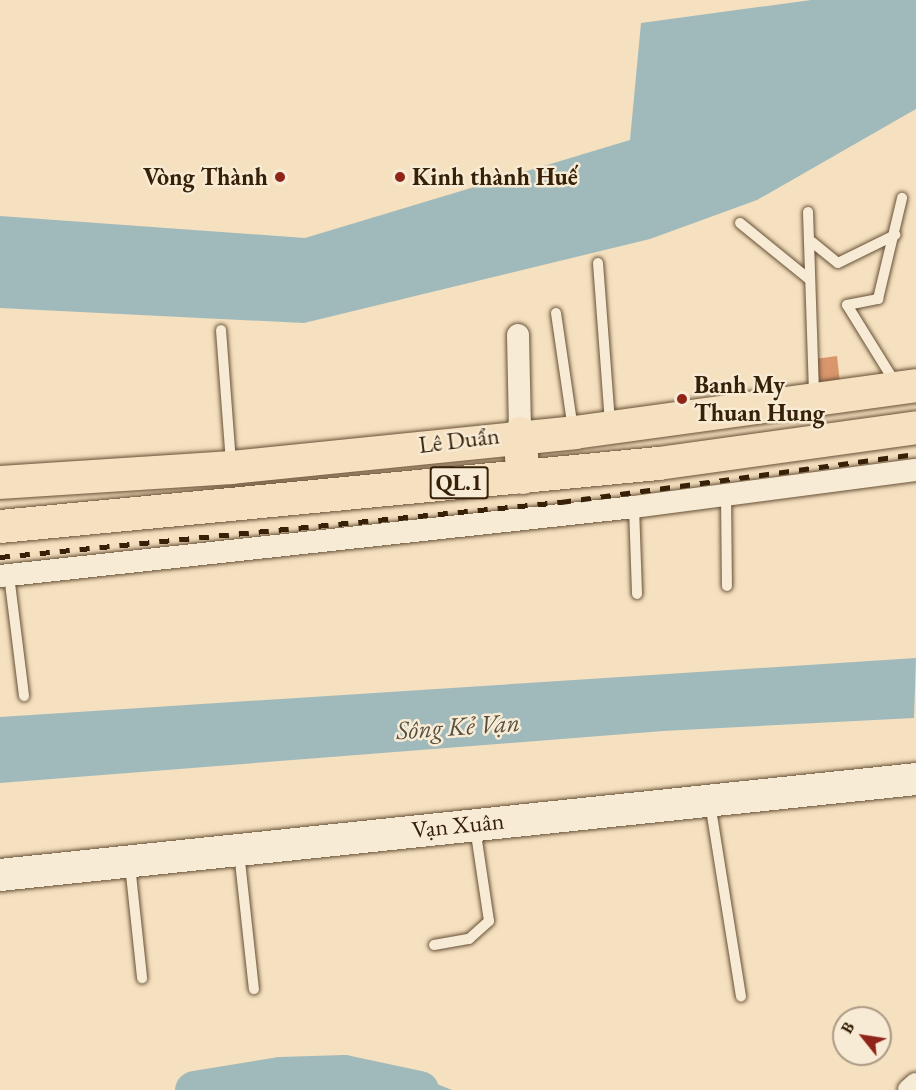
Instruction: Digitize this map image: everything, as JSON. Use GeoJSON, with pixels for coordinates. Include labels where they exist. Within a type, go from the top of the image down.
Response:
{"type":"FeatureCollection","features":[{"type":"Feature","properties":{"kind":"main road","name":"Lê Duẩn"},"geometry":{"type":"LineString","coordinates":[[0,482],[231,467],[520,433],[574,432],[907,386]]}},
{"type":"Feature","properties":{"kind":"main road","name":"Lê Duẩn"},"geometry":{"type":"LineString","coordinates":[[0,526],[522,477],[916,427]]}},
{"type":"Feature","properties":{"kind":"main road"},"geometry":{"type":"LineString","coordinates":[[520,433],[522,477]]}},
{"type":"Feature","properties":{"kind":"street"},"geometry":{"type":"LineString","coordinates":[[518,335],[520,433]]}},
{"type":"Feature","properties":{"kind":"street"},"geometry":{"type":"LineString","coordinates":[[5,575],[634,507],[916,470]]}},
{"type":"Feature","properties":{"kind":"street","name":"Vạn Xuân"},"geometry":{"type":"LineString","coordinates":[[0,875],[474,822],[710,803],[916,779]]}},
{"type":"Feature","properties":{"kind":"street"},"geometry":{"type":"LineString","coordinates":[[909,1090],[916,1084]]}},
{"type":"Feature","properties":{"kind":"lane"},"geometry":{"type":"LineString","coordinates":[[902,198],[878,299],[847,305],[907,386]]}},
{"type":"Feature","properties":{"kind":"lane"},"geometry":{"type":"LineString","coordinates":[[808,212],[812,242],[809,279],[814,398]]}},
{"type":"Feature","properties":{"kind":"lane"},"geometry":{"type":"LineString","coordinates":[[740,223],[809,279]]}},
{"type":"Feature","properties":{"kind":"lane"},"geometry":{"type":"LineString","coordinates":[[812,242],[838,262],[895,235]]}},
{"type":"Feature","properties":{"kind":"lane"},"geometry":{"type":"LineString","coordinates":[[598,263],[610,428]]}},
{"type":"Feature","properties":{"kind":"lane"},"geometry":{"type":"LineString","coordinates":[[556,313],[574,432]]}},
{"type":"Feature","properties":{"kind":"lane"},"geometry":{"type":"LineString","coordinates":[[221,330],[231,467]]}},
{"type":"Feature","properties":{"kind":"lane"},"geometry":{"type":"LineString","coordinates":[[726,495],[727,586]]}},
{"type":"Feature","properties":{"kind":"lane"},"geometry":{"type":"LineString","coordinates":[[634,507],[637,594]]}},
{"type":"Feature","properties":{"kind":"lane"},"geometry":{"type":"LineString","coordinates":[[5,575],[24,696]]}},
{"type":"Feature","properties":{"kind":"lane"},"geometry":{"type":"LineString","coordinates":[[710,803],[741,997]]}},
{"type":"Feature","properties":{"kind":"lane"},"geometry":{"type":"LineString","coordinates":[[434,945],[469,939],[489,921],[474,822]]}},
{"type":"Feature","properties":{"kind":"lane"},"geometry":{"type":"LineString","coordinates":[[239,848],[254,989]]}},
{"type":"Feature","properties":{"kind":"lane"},"geometry":{"type":"LineString","coordinates":[[130,862],[142,978]]}},
{"type":"Feature","properties":{"kind":"water"},"geometry":{"type":"Polygon","coordinates":[[[811,0],[916,0],[916,109],[757,200],[650,239],[304,323],[0,308],[0,216],[305,238],[630,140],[641,23],[811,0]]]}},
{"type":"Feature","properties":{"kind":"water","name":"Sông Kẻ Vạn"},"geometry":{"type":"Polygon","coordinates":[[[916,658],[914,718],[663,731],[0,783],[0,717],[916,658]]]}},
{"type":"Feature","properties":{"kind":"water"},"geometry":{"type":"Polygon","coordinates":[[[427,1080],[452,1090],[405,1090],[392,1082],[427,1080]]]}},
{"type":"Feature","properties":{"kind":"building"},"geometry":{"type":"Polygon","coordinates":[[[837,356],[840,383],[821,393],[815,359],[837,356]]]}},
{"type":"Feature","properties":{"kind":"waterway"},"geometry":{"type":"LineString","coordinates":[[194,1090],[280,1076],[344,1074],[419,1090]]}},
{"type":"Feature","properties":{"kind":"railway"},"geometry":{"type":"LineString","coordinates":[[0,557],[561,502],[916,454]]}},
{"type":"Feature","properties":{"kind":"place","name":"Vòng Thành"},"geometry":{"type":"Point","coordinates":[280,177]}},
{"type":"Feature","properties":{"kind":"place","name":"Kinh thành Huế"},"geometry":{"type":"Point","coordinates":[400,177]}},
{"type":"Feature","properties":{"kind":"place","name":"Banh My Thuan Hung"},"geometry":{"type":"Point","coordinates":[682,399]}}]}
